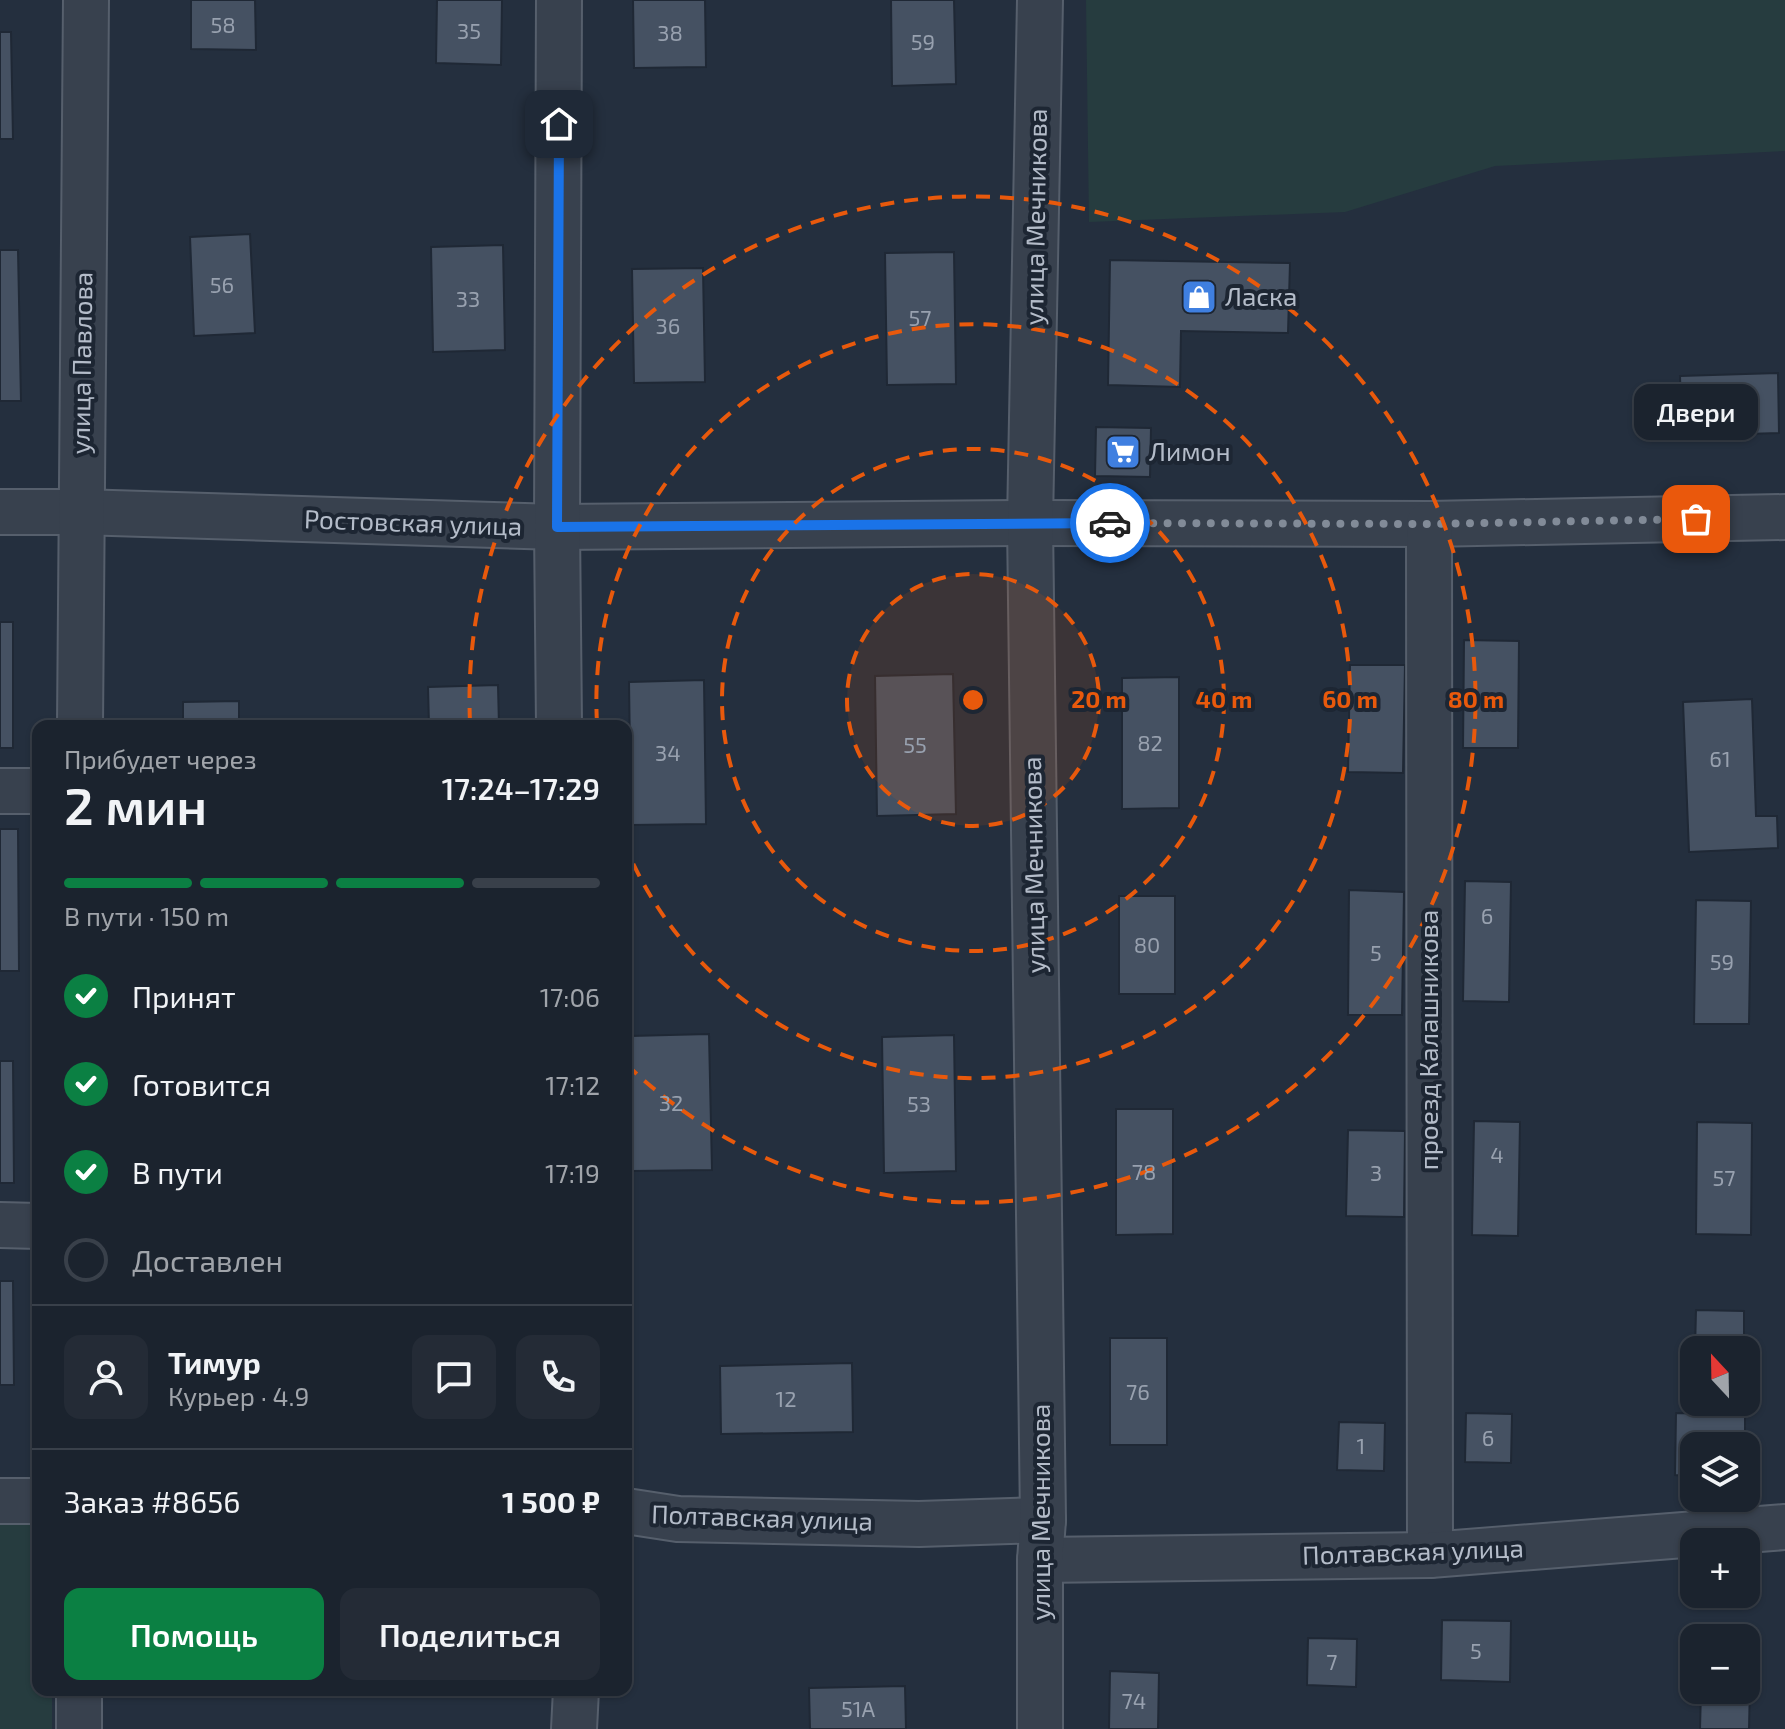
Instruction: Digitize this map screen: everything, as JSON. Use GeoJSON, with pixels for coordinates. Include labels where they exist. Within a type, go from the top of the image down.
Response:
{"type":"FeatureCollection","features":[{"type":"Feature","properties":{"kind":"street","name":"улица Павлова"},"geometry":{"type":"LineString","coordinates":[[80,720],[86,0]]}},
{"type":"Feature","properties":{"kind":"street"},"geometry":{"type":"LineString","coordinates":[[559,0],[559,720]]}},
{"type":"Feature","properties":{"kind":"street","name":"улица Мечникова"},"geometry":{"type":"LineString","coordinates":[[1040,0],[1030,523],[1041,1540],[1040,1729]]}},
{"type":"Feature","properties":{"kind":"street","name":"Ростовская улица"},"geometry":{"type":"LineString","coordinates":[[0,512],[557,527],[1429,524],[1785,517]]}},
{"type":"Feature","properties":{"kind":"street","name":"проезд Калашникова"},"geometry":{"type":"LineString","coordinates":[[1429,524],[1430,1555]]}},
{"type":"Feature","properties":{"kind":"street"},"geometry":{"type":"LineString","coordinates":[[0,791],[32,791]]}},
{"type":"Feature","properties":{"kind":"street"},"geometry":{"type":"LineString","coordinates":[[0,1225],[32,1226]]}},
{"type":"Feature","properties":{"kind":"street"},"geometry":{"type":"LineString","coordinates":[[0,1501],[32,1501]]}},
{"type":"Feature","properties":{"kind":"street","name":"Полтавская улица"},"geometry":{"type":"LineString","coordinates":[[632,1512],[678,1519],[919,1524],[1041,1540],[1430,1555],[1785,1527]]}},
{"type":"Feature","properties":{"kind":"street"},"geometry":{"type":"LineString","coordinates":[[79,1696],[79,1729]]}},
{"type":"Feature","properties":{"kind":"street"},"geometry":{"type":"LineString","coordinates":[[574,1729],[576,1696]]}},
{"type":"Feature","properties":{"kind":"green space"},"geometry":{"type":"Polygon","coordinates":[[[1086,0],[1785,0],[1785,151],[1495,166],[1345,212],[1089,222],[1086,0]]]}},
{"type":"Feature","properties":{"kind":"green space"},"geometry":{"type":"Polygon","coordinates":[[[32,1519],[32,1696],[52,1696],[52,1729],[0,1729],[0,1520],[32,1519]]]}},
{"type":"Feature","properties":{"kind":"building"},"geometry":{"type":"Polygon","coordinates":[[[191,0],[255,0],[256,50],[191,49],[191,0]]]}},
{"type":"Feature","properties":{"kind":"building"},"geometry":{"type":"Polygon","coordinates":[[[437,0],[502,0],[501,65],[436,63],[437,0]]]}},
{"type":"Feature","properties":{"kind":"building"},"geometry":{"type":"Polygon","coordinates":[[[633,0],[705,0],[706,67],[634,68],[633,0]]]}},
{"type":"Feature","properties":{"kind":"building"},"geometry":{"type":"Polygon","coordinates":[[[891,0],[954,0],[956,84],[892,86],[891,0]]]}},
{"type":"Feature","properties":{"kind":"building"},"geometry":{"type":"Polygon","coordinates":[[[0,32],[11,32],[13,139],[0,139],[0,32]]]}},
{"type":"Feature","properties":{"kind":"building"},"geometry":{"type":"Polygon","coordinates":[[[250,234],[255,333],[194,336],[190,237],[250,234]]]}},
{"type":"Feature","properties":{"kind":"building"},"geometry":{"type":"Polygon","coordinates":[[[503,245],[505,350],[433,352],[431,247],[503,245]]]}},
{"type":"Feature","properties":{"kind":"building"},"geometry":{"type":"Polygon","coordinates":[[[0,250],[18,250],[21,401],[0,401],[0,250]]]}},
{"type":"Feature","properties":{"kind":"building"},"geometry":{"type":"Polygon","coordinates":[[[954,252],[956,384],[887,385],[885,253],[954,252]]]}},
{"type":"Feature","properties":{"kind":"building","name":"Ласка"},"geometry":{"type":"Polygon","coordinates":[[[1110,260],[1290,263],[1288,333],[1181,331],[1180,387],[1108,385],[1110,260]]]}},
{"type":"Feature","properties":{"kind":"building"},"geometry":{"type":"Polygon","coordinates":[[[703,268],[705,382],[634,383],[632,269],[703,268]]]}},
{"type":"Feature","properties":{"kind":"building"},"geometry":{"type":"Polygon","coordinates":[[[1778,373],[1779,433],[1682,436],[1680,376],[1778,373]]]}},
{"type":"Feature","properties":{"kind":"building","name":"Лимон"},"geometry":{"type":"Polygon","coordinates":[[[1096,427],[1151,428],[1150,477],[1095,476],[1096,427]]]}},
{"type":"Feature","properties":{"kind":"building"},"geometry":{"type":"Polygon","coordinates":[[[0,622],[13,622],[13,748],[0,748],[0,622]]]}},
{"type":"Feature","properties":{"kind":"building"},"geometry":{"type":"Polygon","coordinates":[[[1464,640],[1519,641],[1518,748],[1463,748],[1464,640]]]}},
{"type":"Feature","properties":{"kind":"building"},"geometry":{"type":"Polygon","coordinates":[[[1350,665],[1405,665],[1403,773],[1348,772],[1350,665]]]}},
{"type":"Feature","properties":{"kind":"building"},"geometry":{"type":"Polygon","coordinates":[[[953,674],[956,814],[877,816],[875,676],[953,674]]]}},
{"type":"Feature","properties":{"kind":"building"},"geometry":{"type":"Polygon","coordinates":[[[1179,677],[1179,808],[1122,809],[1122,678],[1179,677]]]}},
{"type":"Feature","properties":{"kind":"building"},"geometry":{"type":"Polygon","coordinates":[[[704,680],[706,824],[632,825],[629,682],[704,680]]]}},
{"type":"Feature","properties":{"kind":"building"},"geometry":{"type":"Polygon","coordinates":[[[498,685],[499,720],[429,720],[428,687],[498,685]]]}},
{"type":"Feature","properties":{"kind":"building"},"geometry":{"type":"Polygon","coordinates":[[[1752,699],[1756,816],[1777,816],[1778,848],[1689,852],[1683,702],[1752,699]]]}},
{"type":"Feature","properties":{"kind":"building"},"geometry":{"type":"Polygon","coordinates":[[[239,701],[239,720],[183,720],[183,702],[239,701]]]}},
{"type":"Feature","properties":{"kind":"building"},"geometry":{"type":"Polygon","coordinates":[[[0,829],[18,829],[19,971],[0,971],[0,829]]]}},
{"type":"Feature","properties":{"kind":"building"},"geometry":{"type":"Polygon","coordinates":[[[1465,881],[1511,882],[1509,1002],[1463,1001],[1465,881]]]}},
{"type":"Feature","properties":{"kind":"building"},"geometry":{"type":"Polygon","coordinates":[[[1349,890],[1404,892],[1402,1015],[1348,1015],[1349,890]]]}},
{"type":"Feature","properties":{"kind":"building"},"geometry":{"type":"Polygon","coordinates":[[[1119,896],[1175,896],[1175,994],[1119,994],[1119,896]]]}},
{"type":"Feature","properties":{"kind":"building"},"geometry":{"type":"Polygon","coordinates":[[[1696,900],[1751,901],[1749,1024],[1694,1024],[1696,900]]]}},
{"type":"Feature","properties":{"kind":"building"},"geometry":{"type":"Polygon","coordinates":[[[709,1034],[712,1170],[632,1171],[632,1036],[709,1034]]]}},
{"type":"Feature","properties":{"kind":"building"},"geometry":{"type":"Polygon","coordinates":[[[954,1035],[956,1171],[884,1173],[882,1037],[954,1035]]]}},
{"type":"Feature","properties":{"kind":"building"},"geometry":{"type":"Polygon","coordinates":[[[0,1061],[13,1061],[14,1183],[0,1183],[0,1061]]]}},
{"type":"Feature","properties":{"kind":"building"},"geometry":{"type":"Polygon","coordinates":[[[1116,1109],[1173,1109],[1173,1234],[1116,1235],[1116,1109]]]}},
{"type":"Feature","properties":{"kind":"building"},"geometry":{"type":"Polygon","coordinates":[[[1474,1121],[1520,1122],[1518,1236],[1472,1235],[1474,1121]]]}},
{"type":"Feature","properties":{"kind":"building"},"geometry":{"type":"Polygon","coordinates":[[[1697,1122],[1752,1123],[1751,1235],[1696,1234],[1697,1122]]]}},
{"type":"Feature","properties":{"kind":"building"},"geometry":{"type":"Polygon","coordinates":[[[1348,1130],[1405,1131],[1404,1217],[1346,1216],[1348,1130]]]}},
{"type":"Feature","properties":{"kind":"building"},"geometry":{"type":"Polygon","coordinates":[[[0,1281],[13,1281],[14,1385],[0,1385],[0,1281]]]}},
{"type":"Feature","properties":{"kind":"building"},"geometry":{"type":"Polygon","coordinates":[[[1696,1310],[1744,1311],[1744,1336],[1695,1336],[1696,1310]]]}},
{"type":"Feature","properties":{"kind":"building"},"geometry":{"type":"Polygon","coordinates":[[[1110,1338],[1167,1338],[1167,1445],[1110,1445],[1110,1338]]]}},
{"type":"Feature","properties":{"kind":"building"},"geometry":{"type":"Polygon","coordinates":[[[852,1363],[853,1432],[721,1434],[720,1366],[852,1363]]]}},
{"type":"Feature","properties":{"kind":"building"},"geometry":{"type":"Polygon","coordinates":[[[1466,1413],[1512,1414],[1511,1463],[1465,1462],[1466,1413]]]}},
{"type":"Feature","properties":{"kind":"building"},"geometry":{"type":"Polygon","coordinates":[[[1676,1413],[1680,1416],[1745,1416],[1745,1432],[1680,1432],[1680,1475],[1675,1475],[1676,1413]]]}},
{"type":"Feature","properties":{"kind":"building"},"geometry":{"type":"Polygon","coordinates":[[[1339,1422],[1385,1423],[1384,1471],[1337,1470],[1339,1422]]]}},
{"type":"Feature","properties":{"kind":"building"},"geometry":{"type":"Polygon","coordinates":[[[1442,1620],[1511,1621],[1510,1682],[1441,1680],[1442,1620]]]}},
{"type":"Feature","properties":{"kind":"building"},"geometry":{"type":"Polygon","coordinates":[[[1308,1638],[1357,1639],[1356,1687],[1307,1685],[1308,1638]]]}},
{"type":"Feature","properties":{"kind":"building"},"geometry":{"type":"Polygon","coordinates":[[[1110,1671],[1159,1673],[1158,1729],[1109,1729],[1110,1671]]]}},
{"type":"Feature","properties":{"kind":"building"},"geometry":{"type":"Polygon","coordinates":[[[905,1686],[906,1729],[810,1729],[809,1688],[905,1686]]]}},
{"type":"Feature","properties":{"kind":"building"},"geometry":{"type":"Polygon","coordinates":[[[1701,1704],[1750,1704],[1749,1729],[1700,1729],[1701,1704]]]}},
{"type":"Feature","properties":{"kind":"way so far"},"geometry":{"type":"LineString","coordinates":[[1110,523],[1429,524],[1696,519]]}},
{"type":"Feature","properties":{"kind":"place","name":"Ласка"},"geometry":{"type":"Point","coordinates":[1199,297]}},
{"type":"Feature","properties":{"kind":"place","name":"Лимон"},"geometry":{"type":"Point","coordinates":[1123,452]}},
{"type":"Feature","properties":{"kind":"place","name":"Двери"},"geometry":{"type":"Point","coordinates":[1696,519]}},
{"type":"Feature","properties":{"kind":"route"},"geometry":{"type":"LineString","coordinates":[[559,124],[557,527],[1110,523]]}}]}
